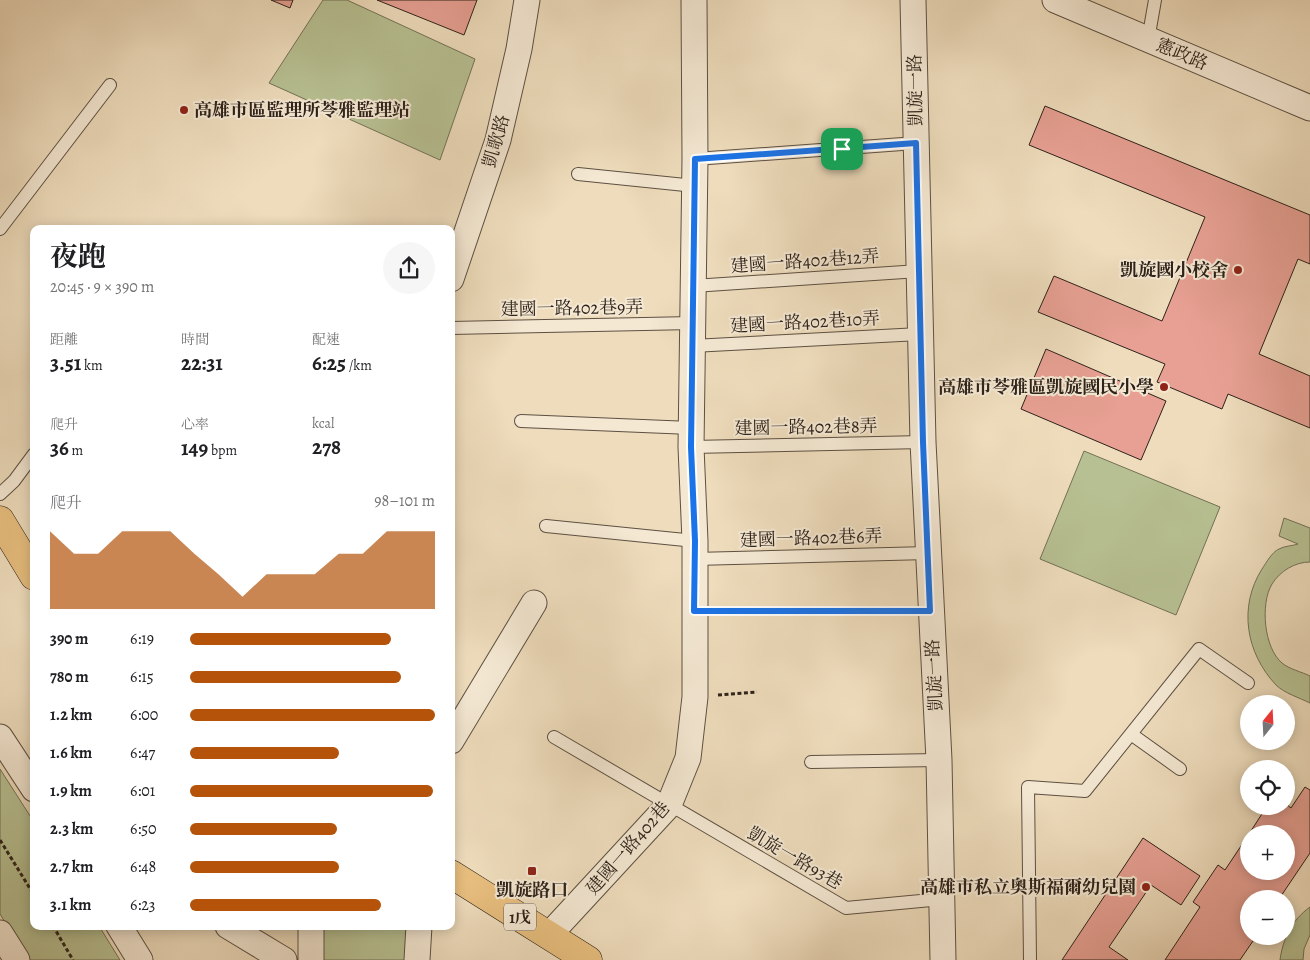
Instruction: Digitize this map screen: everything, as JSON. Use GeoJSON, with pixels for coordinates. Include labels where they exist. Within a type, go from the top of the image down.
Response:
{"type":"FeatureCollection","features":[{"type":"Feature","properties":{"kind":"main road"},"geometry":{"type":"LineString","coordinates":[[0,520],[30,569]]}},
{"type":"Feature","properties":{"kind":"main road","name":"1戊"},"geometry":{"type":"LineString","coordinates":[[455,876],[588,960]]}},
{"type":"Feature","properties":{"kind":"street","name":"凱歌路"},"geometry":{"type":"LineString","coordinates":[[455,267],[498,140],[519,49],[527,0]]}},
{"type":"Feature","properties":{"kind":"street","name":"建國一路402巷"},"geometry":{"type":"LineString","coordinates":[[549,935],[669,805],[688,758],[695,697],[691,438],[695,186],[694,0]]}},
{"type":"Feature","properties":{"kind":"street","name":"凱旋一路"},"geometry":{"type":"LineString","coordinates":[[913,0],[923,442],[930,611],[939,760],[944,960]]}},
{"type":"Feature","properties":{"kind":"street","name":"憲政路"},"geometry":{"type":"LineString","coordinates":[[1055,0],[1310,108]]}},
{"type":"Feature","properties":{"kind":"street"},"geometry":{"type":"LineString","coordinates":[[455,733],[534,603]]}},
{"type":"Feature","properties":{"kind":"street"},"geometry":{"type":"LineString","coordinates":[[0,737],[30,783]]}},
{"type":"Feature","properties":{"kind":"street"},"geometry":{"type":"LineString","coordinates":[[122,930],[140,960]]}},
{"type":"Feature","properties":{"kind":"street"},"geometry":{"type":"LineString","coordinates":[[235,930],[284,960]]}},
{"type":"Feature","properties":{"kind":"street"},"geometry":{"type":"LineString","coordinates":[[310,960],[311,930]]}},
{"type":"Feature","properties":{"kind":"street"},"geometry":{"type":"LineString","coordinates":[[417,960],[419,930]]}},
{"type":"Feature","properties":{"kind":"street"},"geometry":{"type":"LineString","coordinates":[[0,933],[17,960]]}},
{"type":"Feature","properties":{"kind":"lane"},"geometry":{"type":"LineString","coordinates":[[1148,40],[1155,0]]}},
{"type":"Feature","properties":{"kind":"lane"},"geometry":{"type":"LineString","coordinates":[[0,229],[110,85]]}},
{"type":"Feature","properties":{"kind":"lane"},"geometry":{"type":"LineString","coordinates":[[695,159],[916,143]]}},
{"type":"Feature","properties":{"kind":"lane"},"geometry":{"type":"LineString","coordinates":[[578,174],[695,186]]}},
{"type":"Feature","properties":{"kind":"lane","name":"建國一路402巷12弄"},"geometry":{"type":"LineString","coordinates":[[693,286],[919,271]]}},
{"type":"Feature","properties":{"kind":"lane","name":"建國一路402巷9弄"},"geometry":{"type":"LineString","coordinates":[[455,328],[692,334]]}},
{"type":"Feature","properties":{"kind":"lane","name":"建國一路402巷10弄"},"geometry":{"type":"LineString","coordinates":[[692,334],[920,334]]}},
{"type":"Feature","properties":{"kind":"lane","name":"建國一路402巷8弄"},"geometry":{"type":"LineString","coordinates":[[521,420],[691,438],[923,442]]}},
{"type":"Feature","properties":{"kind":"lane"},"geometry":{"type":"LineString","coordinates":[[0,494],[14,481],[30,459]]}},
{"type":"Feature","properties":{"kind":"lane","name":"建國一路402巷6弄"},"geometry":{"type":"LineString","coordinates":[[546,526],[694,550],[928,553]]}},
{"type":"Feature","properties":{"kind":"lane"},"geometry":{"type":"LineString","coordinates":[[1030,960],[1028,787],[1085,791],[1200,649],[1248,683]]}},
{"type":"Feature","properties":{"kind":"lane"},"geometry":{"type":"LineString","coordinates":[[1130,734],[1180,770]]}},
{"type":"Feature","properties":{"kind":"lane","name":"凱旋一路93巷"},"geometry":{"type":"LineString","coordinates":[[554,738],[846,908],[942,899]]}},
{"type":"Feature","properties":{"kind":"lane"},"geometry":{"type":"LineString","coordinates":[[811,762],[939,760]]}},
{"type":"Feature","properties":{"kind":"path"},"geometry":{"type":"LineString","coordinates":[[694,611],[930,611]]}},
{"type":"Feature","properties":{"kind":"path"},"geometry":{"type":"LineString","coordinates":[[695,697],[757,692]]}},
{"type":"Feature","properties":{"kind":"path"},"geometry":{"type":"LineString","coordinates":[[0,840],[30,889]]}},
{"type":"Feature","properties":{"kind":"path"},"geometry":{"type":"LineString","coordinates":[[55,930],[73,960]]}},
{"type":"Feature","properties":{"kind":"green space"},"geometry":{"type":"Polygon","coordinates":[[[323,0],[347,0],[475,59],[440,160],[269,83],[323,0]]]}},
{"type":"Feature","properties":{"kind":"green space"},"geometry":{"type":"Polygon","coordinates":[[[1084,451],[1220,507],[1176,615],[1040,559],[1084,451]]]}},
{"type":"Feature","properties":{"kind":"green space"},"geometry":{"type":"Polygon","coordinates":[[[1284,518],[1310,528],[1310,562],[1304,562],[1288,568],[1279,575],[1268,593],[1265,614],[1268,637],[1276,656],[1285,665],[1310,676],[1310,703],[1276,685],[1258,659],[1249,629],[1250,599],[1254,584],[1262,569],[1276,550],[1298,544],[1279,536],[1284,518]]]}},
{"type":"Feature","properties":{"kind":"green space"},"geometry":{"type":"Polygon","coordinates":[[[0,769],[30,816],[30,930],[101,930],[120,960],[28,960],[0,914],[0,769]]]}},
{"type":"Feature","properties":{"kind":"green space"},"geometry":{"type":"Polygon","coordinates":[[[1310,907],[1310,935],[1304,949],[1303,960],[1280,960],[1283,945],[1295,945],[1295,922],[1310,907]]]}},
{"type":"Feature","properties":{"kind":"green space"},"geometry":{"type":"Polygon","coordinates":[[[319,930],[409,930],[408,960],[319,960],[319,930]]]}},
{"type":"Feature","properties":{"kind":"building"},"geometry":{"type":"Polygon","coordinates":[[[271,0],[293,0],[290,8],[271,0]]]}},
{"type":"Feature","properties":{"kind":"building"},"geometry":{"type":"Polygon","coordinates":[[[377,0],[477,0],[464,35],[377,0]]]}},
{"type":"Feature","properties":{"kind":"building","name":"凱旋國小校舍"},"geometry":{"type":"Polygon","coordinates":[[[1045,106],[1310,215],[1310,264],[1298,259],[1259,354],[1310,376],[1310,428],[1228,394],[1222,409],[1157,382],[1165,364],[1038,312],[1054,276],[1162,321],[1205,217],[1029,145],[1045,106]]]}},
{"type":"Feature","properties":{"kind":"building"},"geometry":{"type":"Polygon","coordinates":[[[1046,349],[1166,401],[1141,460],[1021,409],[1046,349]]]}},
{"type":"Feature","properties":{"kind":"building"},"geometry":{"type":"Polygon","coordinates":[[[1305,787],[1310,790],[1310,853],[1295,875],[1295,825],[1255,825],[1261,815],[1295,815],[1295,802],[1305,787]]]}},
{"type":"Feature","properties":{"kind":"building"},"geometry":{"type":"Polygon","coordinates":[[[1143,838],[1200,876],[1181,905],[1151,885],[1109,947],[1128,960],[1062,960],[1143,838]]]}},
{"type":"Feature","properties":{"kind":"building"},"geometry":{"type":"Polygon","coordinates":[[[1240,847],[1240,880],[1292,880],[1285,890],[1240,890],[1240,945],[1250,945],[1240,960],[1165,960],[1200,907],[1193,902],[1218,865],[1225,870],[1240,847]]]}},
{"type":"Feature","properties":{"kind":"place","name":"高雄市區監理所苓雅監理站"},"geometry":{"type":"Point","coordinates":[184,110]}},
{"type":"Feature","properties":{"kind":"place","name":"凱旋國小校舍"},"geometry":{"type":"Point","coordinates":[1238,270]}},
{"type":"Feature","properties":{"kind":"place","name":"高雄市苓雅區凱旋國民小學"},"geometry":{"type":"Point","coordinates":[1164,387]}},
{"type":"Feature","properties":{"kind":"place","name":"凱旋路口"},"geometry":{"type":"Point","coordinates":[532,871]}},
{"type":"Feature","properties":{"kind":"place","name":"高雄市私立奧斯福爾幼兒園"},"geometry":{"type":"Point","coordinates":[1146,887]}},
{"type":"Feature","properties":{"kind":"route"},"geometry":{"type":"LineString","coordinates":[[916,143],[923,442],[930,611],[694,611],[695,541],[691,447],[695,159],[842,149],[916,143]]}}]}
